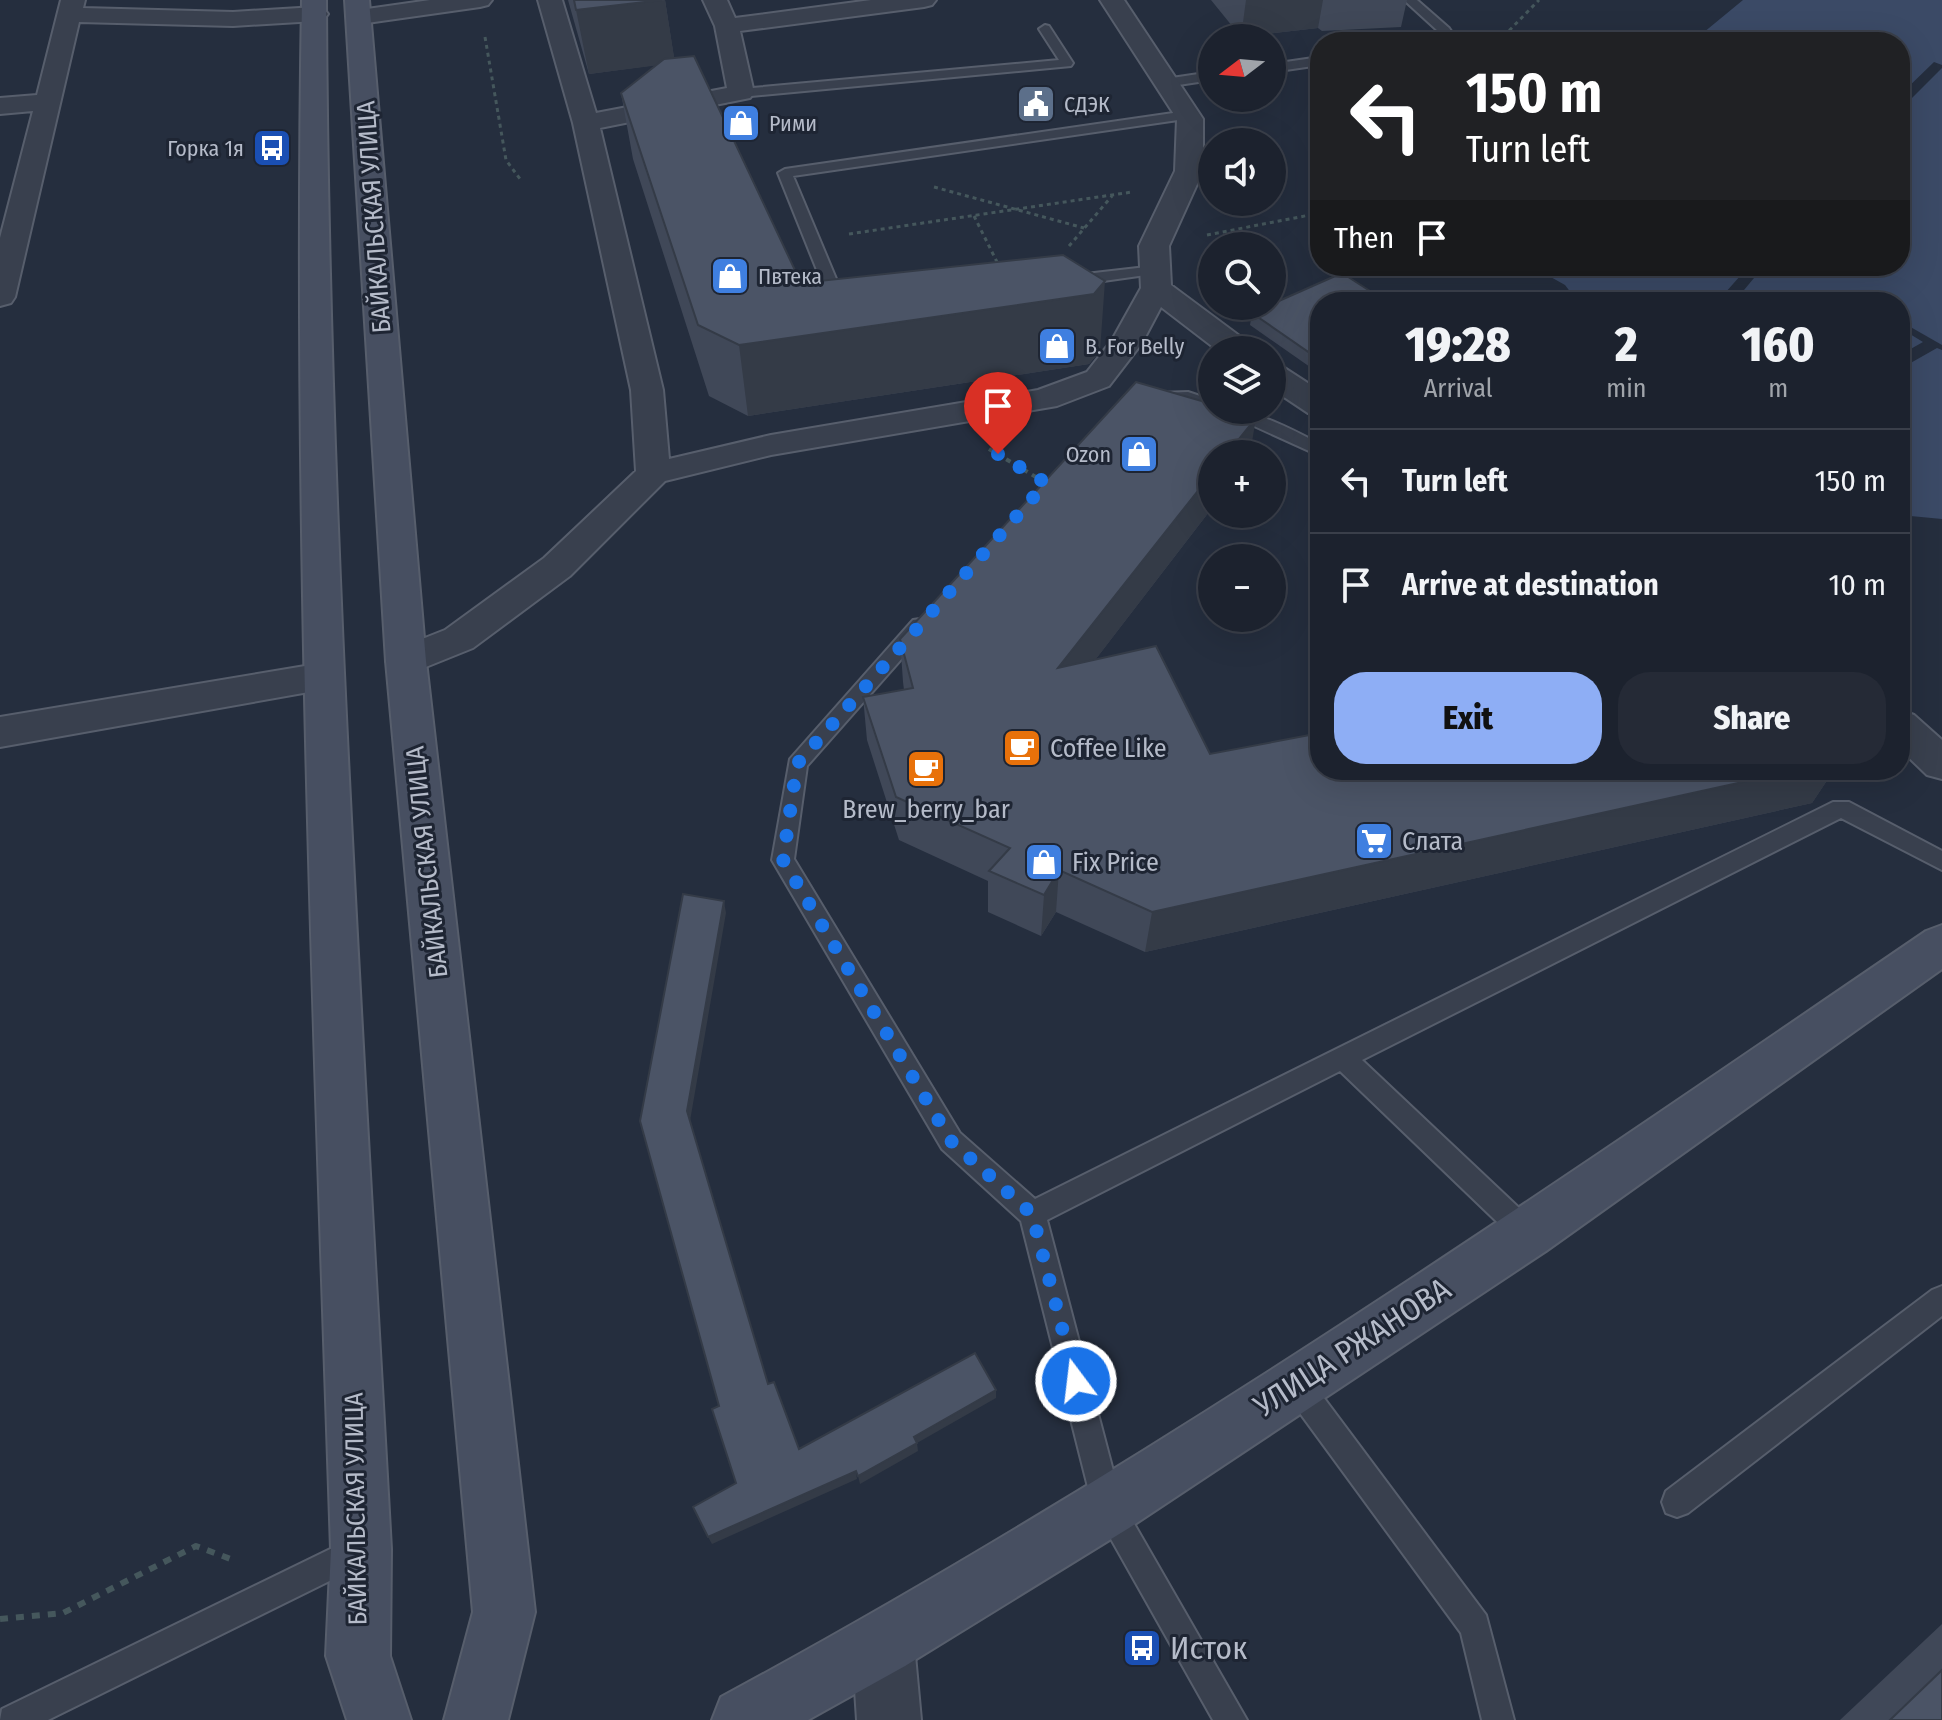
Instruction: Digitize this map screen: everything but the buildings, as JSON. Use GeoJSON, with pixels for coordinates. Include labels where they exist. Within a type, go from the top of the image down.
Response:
{"type":"FeatureCollection","features":[{"type":"Feature","properties":{"kind":"main road","name":"БАЙКАЛЬСКАЯ УЛИЦА"},"geometry":{"type":"LineString","coordinates":[[315,7],[313,143],[323,677],[361,1549],[358,1656],[379,1720]]}},
{"type":"Feature","properties":{"kind":"main road","name":"БАЙКАЛЬСКАЯ УЛИЦА"},"geometry":{"type":"LineString","coordinates":[[358,9],[406,661],[504,1612],[476,1720]]}},
{"type":"Feature","properties":{"kind":"main road","name":"УЛИЦА РЖАНОВА"},"geometry":{"type":"LineString","coordinates":[[744,1720],[883,1644],[1108,1507],[1527,1233],[1942,944]]}},
{"type":"Feature","properties":{"kind":"street"},"geometry":{"type":"LineString","coordinates":[[358,9],[479,0]]}},
{"type":"Feature","properties":{"kind":"street"},"geometry":{"type":"LineString","coordinates":[[550,0],[586,123],[647,390],[653,473]]}},
{"type":"Feature","properties":{"kind":"street"},"geometry":{"type":"LineString","coordinates":[[586,123],[741,93],[727,26],[715,0]]}},
{"type":"Feature","properties":{"kind":"street"},"geometry":{"type":"LineString","coordinates":[[727,26],[924,0]]}},
{"type":"Feature","properties":{"kind":"street"},"geometry":{"type":"LineString","coordinates":[[406,661],[459,639],[557,567],[653,473],[771,445],[1030,402],[1098,379],[1126,343],[1155,268],[1175,201],[1189,171],[1190,119],[1112,0]]}},
{"type":"Feature","properties":{"kind":"street"},"geometry":{"type":"LineString","coordinates":[[0,297],[71,8],[233,19],[315,7]]}},
{"type":"Feature","properties":{"kind":"street"},"geometry":{"type":"LineString","coordinates":[[0,106],[47,102]]}},
{"type":"Feature","properties":{"kind":"street"},"geometry":{"type":"LineString","coordinates":[[1155,268],[1191,317],[1218,336]]}},
{"type":"Feature","properties":{"kind":"street"},"geometry":{"type":"LineString","coordinates":[[1286,383],[1310,399]]}},
{"type":"Feature","properties":{"kind":"street"},"geometry":{"type":"LineString","coordinates":[[0,732],[323,677]]}},
{"type":"Feature","properties":{"kind":"street"},"geometry":{"type":"LineString","coordinates":[[1910,734],[1942,764]]}},
{"type":"Feature","properties":{"kind":"street"},"geometry":{"type":"LineString","coordinates":[[883,1644],[889,1720]]}},
{"type":"Feature","properties":{"kind":"lane"},"geometry":{"type":"LineString","coordinates":[[1410,0],[1444,32]]}},
{"type":"Feature","properties":{"kind":"lane"},"geometry":{"type":"LineString","coordinates":[[741,93],[1067,63],[1045,29]]}},
{"type":"Feature","properties":{"kind":"lane"},"geometry":{"type":"LineString","coordinates":[[1286,66],[1310,62]]}},
{"type":"Feature","properties":{"kind":"lane"},"geometry":{"type":"LineString","coordinates":[[1165,83],[1198,78]]}},
{"type":"Feature","properties":{"kind":"lane"},"geometry":{"type":"LineString","coordinates":[[856,307],[841,309],[785,173],[1187,115]]}},
{"type":"Feature","properties":{"kind":"lane"},"geometry":{"type":"LineString","coordinates":[[1011,288],[1155,268]]}},
{"type":"Feature","properties":{"kind":"lane"},"geometry":{"type":"LineString","coordinates":[[1131,400],[1188,397],[1198,400]]}},
{"type":"Feature","properties":{"kind":"lane"},"geometry":{"type":"LineString","coordinates":[[1266,424],[1310,446]]}},
{"type":"Feature","properties":{"kind":"lane"},"geometry":{"type":"LineString","coordinates":[[932,612],[797,764],[783,860],[951,1141],[1032,1214],[1108,1507],[1231,1720]]}},
{"type":"Feature","properties":{"kind":"lane"},"geometry":{"type":"LineString","coordinates":[[1032,1214],[1841,808],[1942,861]]}},
{"type":"Feature","properties":{"kind":"lane"},"geometry":{"type":"LineString","coordinates":[[1343,1058],[1527,1233]]}},
{"type":"Feature","properties":{"kind":"lane"},"geometry":{"type":"LineString","coordinates":[[1677,1502],[1942,1299]]}},
{"type":"Feature","properties":{"kind":"lane"},"geometry":{"type":"LineString","coordinates":[[1295,1383],[1475,1626],[1498,1720]]}},
{"type":"Feature","properties":{"kind":"lane"},"geometry":{"type":"LineString","coordinates":[[13,1720],[361,1549]]}},
{"type":"Feature","properties":{"kind":"path"},"geometry":{"type":"LineString","coordinates":[[479,0],[506,160],[520,179]]}},
{"type":"Feature","properties":{"kind":"path"},"geometry":{"type":"LineString","coordinates":[[1508,32],[1539,0]]}},
{"type":"Feature","properties":{"kind":"path"},"geometry":{"type":"LineString","coordinates":[[847,164],[1084,228]]}},
{"type":"Feature","properties":{"kind":"path"},"geometry":{"type":"LineString","coordinates":[[812,240],[1141,191],[1175,201]]}},
{"type":"Feature","properties":{"kind":"path"},"geometry":{"type":"LineString","coordinates":[[1034,285],[1112,195]]}},
{"type":"Feature","properties":{"kind":"path"},"geometry":{"type":"LineString","coordinates":[[974,216],[1011,288]]}},
{"type":"Feature","properties":{"kind":"path"},"geometry":{"type":"LineString","coordinates":[[1155,268],[1310,216]]}},
{"type":"Feature","properties":{"kind":"path"},"geometry":{"type":"LineString","coordinates":[[986,447],[1046,483]]}},
{"type":"Feature","properties":{"kind":"path"},"geometry":{"type":"LineString","coordinates":[[0,1619],[63,1613],[196,1546],[293,1582]]}},
{"type":"Feature","properties":{"kind":"water"},"geometry":{"type":"Polygon","coordinates":[[[1743,0],[1942,0],[1942,519],[1910,516],[1910,292],[1570,292],[1565,285],[1549,276],[1910,276],[1910,32],[1704,32],[1743,0]]]}},
{"type":"Feature","properties":{"kind":"pier"},"geometry":{"type":"Polygon","coordinates":[[[1934,62],[1942,65],[1910,100],[1910,85],[1934,62]]]}},
{"type":"Feature","properties":{"kind":"pier"},"geometry":{"type":"Polygon","coordinates":[[[1740,276],[1756,276],[1742,292],[1726,292],[1740,276]]]}},
{"type":"Feature","properties":{"kind":"pier"},"geometry":{"type":"Polygon","coordinates":[[[1910,327],[1942,345],[1942,350],[1937,348],[1910,363],[1910,349],[1923,342],[1910,334],[1910,327]]]}},
{"type":"Feature","properties":{"kind":"place","name":"СДЭК"},"geometry":{"type":"Point","coordinates":[1036,104]}},
{"type":"Feature","properties":{"kind":"place","name":"Рими"},"geometry":{"type":"Point","coordinates":[741,123]}},
{"type":"Feature","properties":{"kind":"place","name":"Горка 1я"},"geometry":{"type":"Point","coordinates":[272,148]}},
{"type":"Feature","properties":{"kind":"place","name":"Пвтека"},"geometry":{"type":"Point","coordinates":[730,276]}},
{"type":"Feature","properties":{"kind":"place","name":"B. For Belly"},"geometry":{"type":"Point","coordinates":[1057,346]}},
{"type":"Feature","properties":{"kind":"place","name":"Ozon"},"geometry":{"type":"Point","coordinates":[1139,454]}},
{"type":"Feature","properties":{"kind":"place","name":"Coffee Like"},"geometry":{"type":"Point","coordinates":[1022,748]}},
{"type":"Feature","properties":{"kind":"place","name":"Brew_berry_bar"},"geometry":{"type":"Point","coordinates":[926,769]}},
{"type":"Feature","properties":{"kind":"place","name":"Слата"},"geometry":{"type":"Point","coordinates":[1374,841]}},
{"type":"Feature","properties":{"kind":"place","name":"Fix Price"},"geometry":{"type":"Point","coordinates":[1044,862]}},
{"type":"Feature","properties":{"kind":"place","name":"Исток"},"geometry":{"type":"Point","coordinates":[1142,1648]}},
{"type":"Feature","properties":{"kind":"route"},"geometry":{"type":"LineString","coordinates":[[998,454],[1046,483],[797,764],[783,860],[951,1141],[1032,1214],[1076,1381]]}}]}
